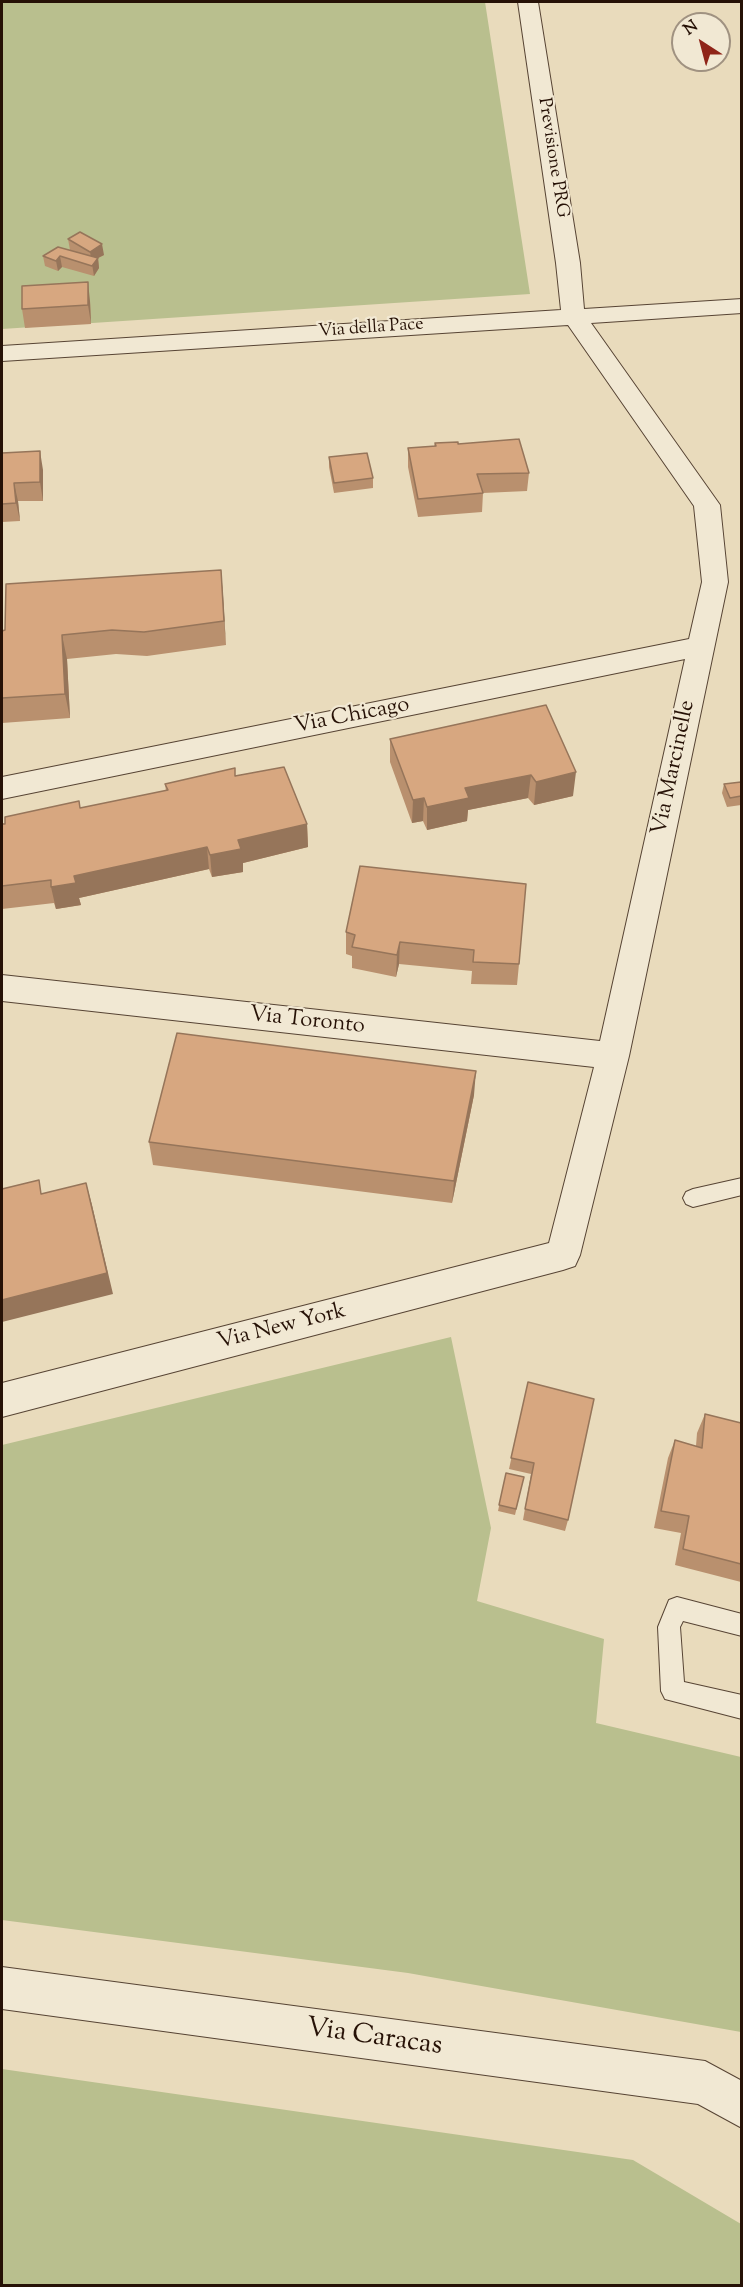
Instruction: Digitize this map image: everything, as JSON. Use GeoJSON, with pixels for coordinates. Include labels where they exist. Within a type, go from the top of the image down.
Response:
{"type":"FeatureCollection","features":[{"type":"Feature","properties":{"kind":"street","name":"Previsione PRG"},"geometry":{"type":"LineString","coordinates":[[528,2],[568,263],[573,315]]}},
{"type":"Feature","properties":{"kind":"street","name":"Via della Pace"},"geometry":{"type":"LineString","coordinates":[[2,354],[573,315],[741,306]]}},
{"type":"Feature","properties":{"kind":"street","name":"Via Marcinelle"},"geometry":{"type":"LineString","coordinates":[[563,1255],[613,1056],[715,582],[707,505],[573,315]]}},
{"type":"Feature","properties":{"kind":"street","name":"Via Chicago"},"geometry":{"type":"LineString","coordinates":[[2,788],[702,646]]}},
{"type":"Feature","properties":{"kind":"street","name":"Via Toronto"},"geometry":{"type":"LineString","coordinates":[[2,988],[613,1056]]}},
{"type":"Feature","properties":{"kind":"street","name":"Via New York"},"geometry":{"type":"LineString","coordinates":[[2,1400],[563,1255]]}},
{"type":"Feature","properties":{"kind":"street","name":"Via Caracas"},"geometry":{"type":"LineString","coordinates":[[2,1988],[705,2084],[741,2106]]}},
{"type":"Feature","properties":{"kind":"lane"},"geometry":{"type":"LineString","coordinates":[[693,1198],[741,1186]]}},
{"type":"Feature","properties":{"kind":"lane"},"geometry":{"type":"LineString","coordinates":[[741,1625],[677,1608],[669,1627],[673,1691],[741,1707]]}},
{"type":"Feature","properties":{"kind":"green space"},"geometry":{"type":"Polygon","coordinates":[[[2,2],[485,2],[530,294],[2,329],[2,2]]]}},
{"type":"Feature","properties":{"kind":"green space"},"geometry":{"type":"Polygon","coordinates":[[[451,1337],[491,1528],[477,1601],[604,1639],[596,1723],[741,1757],[741,2032],[408,1973],[2,1920],[2,1445],[451,1337]]]}},
{"type":"Feature","properties":{"kind":"green space"},"geometry":{"type":"Polygon","coordinates":[[[2,2069],[633,2160],[741,2224],[741,2285],[2,2285],[2,2069]]]}},
{"type":"Feature","properties":{"kind":"building"},"geometry":{"type":"Polygon","coordinates":[[[80,232],[102,244],[90,252],[68,239],[80,232]]]}},
{"type":"Feature","properties":{"kind":"building"},"geometry":{"type":"Polygon","coordinates":[[[58,247],[98,258],[92,266],[60,256],[56,261],[43,256],[58,247]]]}},
{"type":"Feature","properties":{"kind":"building"},"geometry":{"type":"Polygon","coordinates":[[[88,282],[88,305],[22,309],[22,286],[88,282]]]}},
{"type":"Feature","properties":{"kind":"building"},"geometry":{"type":"Polygon","coordinates":[[[519,439],[529,473],[477,474],[483,493],[418,499],[408,448],[436,446],[435,443],[458,442],[458,444],[519,439]]]}},
{"type":"Feature","properties":{"kind":"building"},"geometry":{"type":"Polygon","coordinates":[[[40,451],[40,482],[14,483],[16,503],[2,504],[2,453],[40,451]]]}},
{"type":"Feature","properties":{"kind":"building"},"geometry":{"type":"Polygon","coordinates":[[[367,453],[373,478],[334,483],[329,457],[367,453]]]}},
{"type":"Feature","properties":{"kind":"building"},"geometry":{"type":"Polygon","coordinates":[[[221,570],[224,621],[144,632],[112,630],[62,635],[65,694],[2,698],[2,631],[5,630],[6,584],[221,570]]]}},
{"type":"Feature","properties":{"kind":"building"},"geometry":{"type":"Polygon","coordinates":[[[546,705],[576,772],[536,782],[531,775],[465,788],[469,798],[427,807],[424,798],[413,800],[390,739],[546,705]]]}},
{"type":"Feature","properties":{"kind":"building"},"geometry":{"type":"Polygon","coordinates":[[[284,767],[307,824],[238,840],[241,849],[210,855],[207,847],[74,876],[76,883],[51,887],[51,880],[2,886],[2,824],[5,824],[5,817],[79,801],[80,808],[168,790],[165,784],[235,768],[235,776],[284,767]]]}},
{"type":"Feature","properties":{"kind":"building"},"geometry":{"type":"Polygon","coordinates":[[[741,782],[741,796],[730,798],[724,784],[741,782]]]}},
{"type":"Feature","properties":{"kind":"building"},"geometry":{"type":"Polygon","coordinates":[[[360,866],[526,884],[519,964],[473,962],[474,950],[400,942],[397,955],[352,947],[355,935],[346,932],[360,866]]]}},
{"type":"Feature","properties":{"kind":"building"},"geometry":{"type":"Polygon","coordinates":[[[177,1033],[476,1071],[454,1181],[149,1142],[177,1033]]]}},
{"type":"Feature","properties":{"kind":"building"},"geometry":{"type":"Polygon","coordinates":[[[39,1180],[41,1194],[86,1183],[107,1273],[2,1300],[2,1189],[39,1180]]]}},
{"type":"Feature","properties":{"kind":"building"},"geometry":{"type":"Polygon","coordinates":[[[528,1382],[594,1399],[568,1520],[525,1509],[534,1463],[511,1458],[528,1382]]]}},
{"type":"Feature","properties":{"kind":"building"},"geometry":{"type":"Polygon","coordinates":[[[705,1414],[741,1423],[741,1564],[683,1549],[689,1516],[661,1511],[675,1440],[702,1448],[705,1414]]]}},
{"type":"Feature","properties":{"kind":"building"},"geometry":{"type":"Polygon","coordinates":[[[506,1473],[524,1477],[516,1509],[499,1505],[506,1473]]]}}]}
